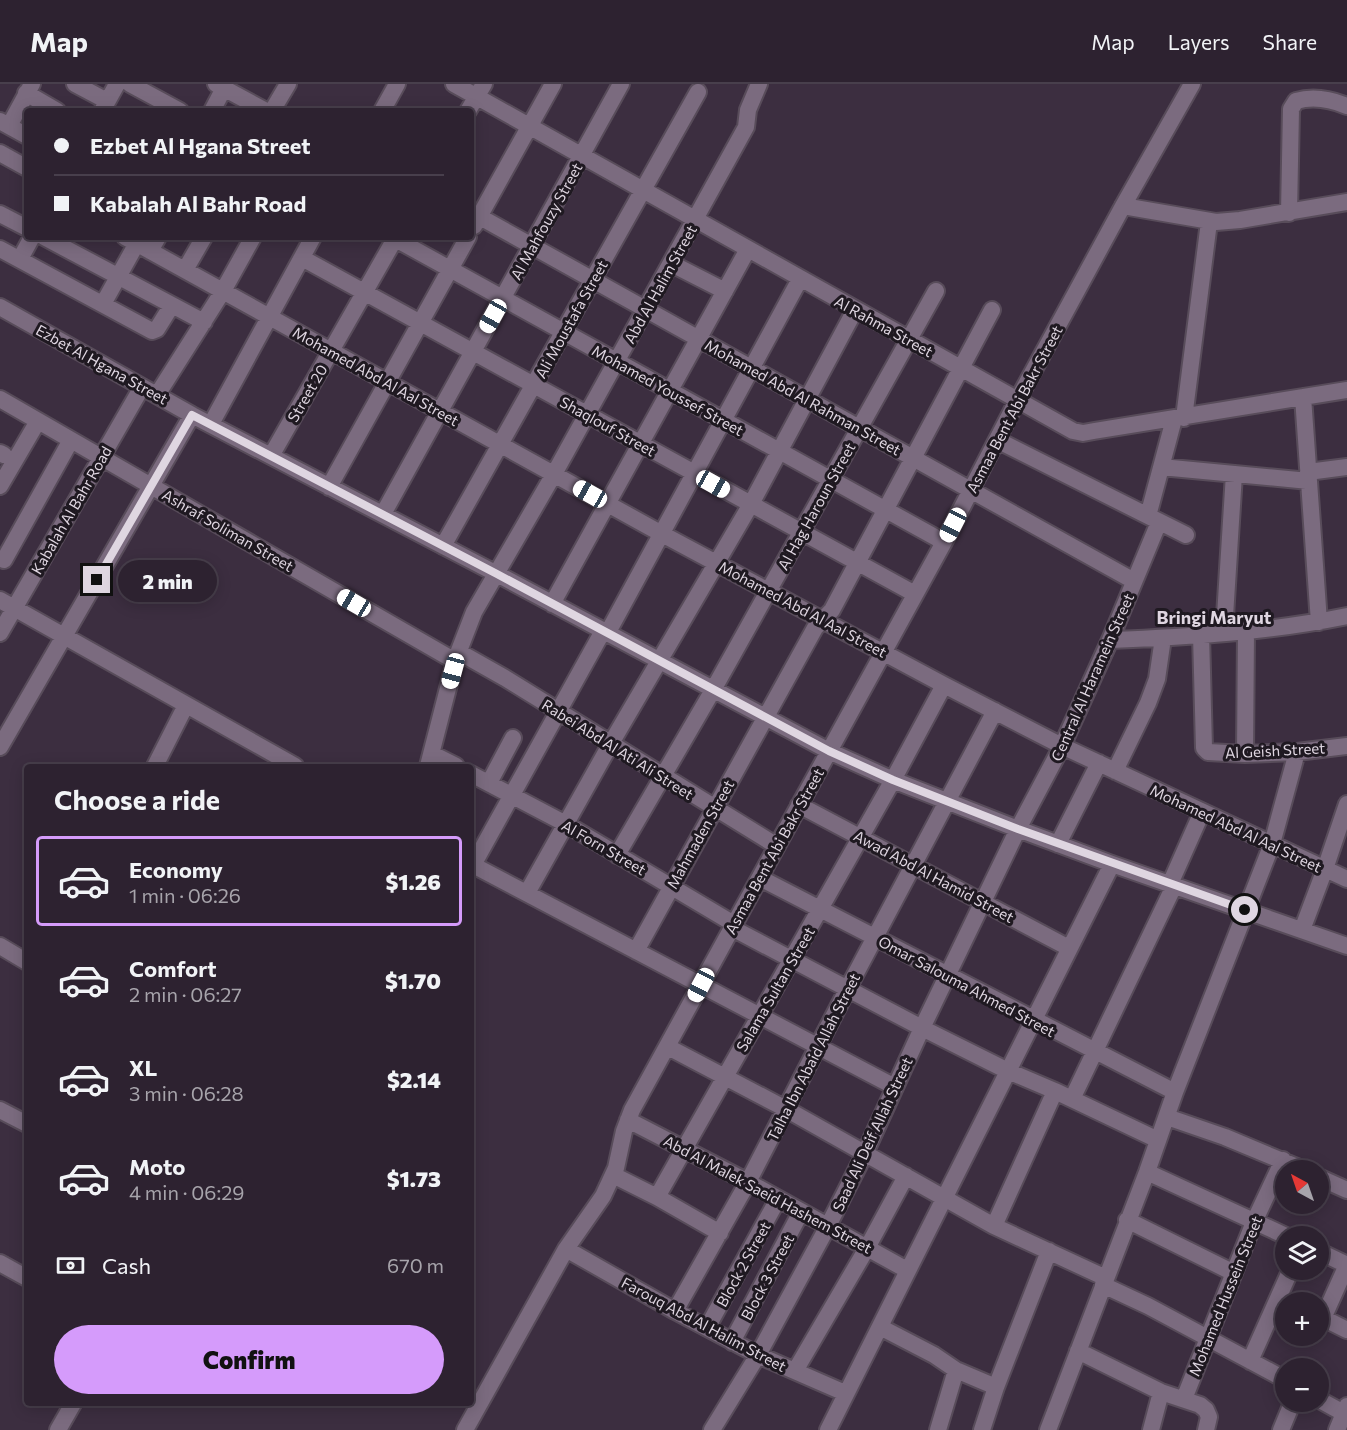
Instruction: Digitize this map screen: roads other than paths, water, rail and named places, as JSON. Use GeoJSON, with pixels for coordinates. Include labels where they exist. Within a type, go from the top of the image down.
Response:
{"type":"FeatureCollection","features":[{"type":"Feature","properties":{"kind":"street"},"geometry":{"type":"LineString","coordinates":[[75,84],[104,106],[117,84]]}},
{"type":"Feature","properties":{"kind":"street"},"geometry":{"type":"LineString","coordinates":[[130,84],[155,105]]}},
{"type":"Feature","properties":{"kind":"street"},"geometry":{"type":"LineString","coordinates":[[274,108],[288,84]]}},
{"type":"Feature","properties":{"kind":"street"},"geometry":{"type":"LineString","coordinates":[[384,108],[397,84]]}},
{"type":"Feature","properties":{"kind":"street","name":"Al Rahma Street"},"geometry":{"type":"LineString","coordinates":[[454,84],[1063,427],[1083,433],[1347,390]]}},
{"type":"Feature","properties":{"kind":"street"},"geometry":{"type":"LineString","coordinates":[[475,214],[530,126],[553,84]]}},
{"type":"Feature","properties":{"kind":"street","name":"Al Mahfouzy Street"},"geometry":{"type":"LineString","coordinates":[[383,514],[621,84]]}},
{"type":"Feature","properties":{"kind":"street","name":"Abd Al Halim Street"},"geometry":{"type":"LineString","coordinates":[[430,760],[457,657],[474,612],[696,220],[746,127],[747,110],[759,84]]}},
{"type":"Feature","properties":{"kind":"street","name":"Asmaa Bent Abi Bakr Street"},"geometry":{"type":"LineString","coordinates":[[465,1430],[566,1249],[598,1206],[613,1175],[628,1120],[944,542],[1017,401],[1123,206],[1192,84]]}},
{"type":"Feature","properties":{"kind":"street"},"geometry":{"type":"LineString","coordinates":[[214,108],[231,88],[261,108]]}},
{"type":"Feature","properties":{"kind":"street"},"geometry":{"type":"LineString","coordinates":[[24,134],[4,124],[29,89],[53,108]]}},
{"type":"Feature","properties":{"kind":"street","name":"Ali Moustafa Street"},"geometry":{"type":"LineString","coordinates":[[443,546],[698,92]]}},
{"type":"Feature","properties":{"kind":"street"},"geometry":{"type":"LineString","coordinates":[[1288,213],[1291,109],[1296,102],[1305,99],[1324,99],[1347,106]]}},
{"type":"Feature","properties":{"kind":"street"},"geometry":{"type":"LineString","coordinates":[[0,153],[24,166]]}},
{"type":"Feature","properties":{"kind":"street"},"geometry":{"type":"LineString","coordinates":[[1123,206],[1209,222],[1240,220],[1347,202]]}},
{"type":"Feature","properties":{"kind":"street"},"geometry":{"type":"LineString","coordinates":[[0,214],[24,226]]}},
{"type":"Feature","properties":{"kind":"street","name":"Mohamed Abd Al Rahman Street"},"geometry":{"type":"LineString","coordinates":[[475,214],[1134,581]]}},
{"type":"Feature","properties":{"kind":"street","name":"Central Al Haramein Street"},"geometry":{"type":"LineString","coordinates":[[1018,829],[1062,746],[1134,581],[1153,519],[1161,467],[1179,418],[1209,222]]}},
{"type":"Feature","properties":{"kind":"street"},"geometry":{"type":"LineString","coordinates":[[20,259],[30,240]]}},
{"type":"Feature","properties":{"kind":"street"},"geometry":{"type":"LineString","coordinates":[[50,240],[204,322]]}},
{"type":"Feature","properties":{"kind":"street"},"geometry":{"type":"LineString","coordinates":[[185,270],[202,240]]}},
{"type":"Feature","properties":{"kind":"street"},"geometry":{"type":"LineString","coordinates":[[157,395],[223,291],[251,240]]}},
{"type":"Feature","properties":{"kind":"street"},"geometry":{"type":"LineString","coordinates":[[211,424],[311,240]]}},
{"type":"Feature","properties":{"kind":"street","name":"Street 20"},"geometry":{"type":"LineString","coordinates":[[271,456],[393,240]]}},
{"type":"Feature","properties":{"kind":"street","name":"Mohamed Youssef Street"},"geometry":{"type":"LineString","coordinates":[[398,240],[944,542]]}},
{"type":"Feature","properties":{"kind":"street"},"geometry":{"type":"LineString","coordinates":[[329,487],[466,240]]}},
{"type":"Feature","properties":{"kind":"street"},"geometry":{"type":"LineString","coordinates":[[103,304],[118,276],[142,242]]}},
{"type":"Feature","properties":{"kind":"street","name":"Mohamed Abd Al Aal Street"},"geometry":{"type":"LineString","coordinates":[[142,242],[185,270],[269,317],[662,534],[944,685],[1099,764],[1347,879]]}},
{"type":"Feature","properties":{"kind":"street"},"geometry":{"type":"LineString","coordinates":[[0,249],[152,331],[158,329],[172,305]]}},
{"type":"Feature","properties":{"kind":"street"},"geometry":{"type":"LineString","coordinates":[[552,604],[748,249]]}},
{"type":"Feature","properties":{"kind":"street","name":"Shaqlouf Street"},"geometry":{"type":"LineString","coordinates":[[302,258],[915,594]]}},
{"type":"Feature","properties":{"kind":"street"},"geometry":{"type":"LineString","coordinates":[[672,264],[725,291]]}},
{"type":"Feature","properties":{"kind":"street"},"geometry":{"type":"LineString","coordinates":[[474,861],[513,795],[557,711],[662,534],[800,279]]}},
{"type":"Feature","properties":{"kind":"street","name":"Al Hag Haroun Street"},"geometry":{"type":"LineString","coordinates":[[617,855],[713,690],[936,291]]}},
{"type":"Feature","properties":{"kind":"street","name":"Ezbet Al Hgana Street"},"geometry":{"type":"LineString","coordinates":[[0,307],[192,415],[829,751],[893,780],[1018,829],[1347,946]]}},
{"type":"Feature","properties":{"kind":"street"},"geometry":{"type":"LineString","coordinates":[[527,893],[610,745],[751,504],[855,310]]}},
{"type":"Feature","properties":{"kind":"street","name":"Mahmaden Street"},"geometry":{"type":"LineString","coordinates":[[636,951],[814,628],[832,610],[992,310]]}},
{"type":"Feature","properties":{"kind":"street","name":"Kabalah Al Bahr Road"},"geometry":{"type":"LineString","coordinates":[[0,633],[7,604],[101,457],[141,387]]}},
{"type":"Feature","properties":{"kind":"street"},"geometry":{"type":"LineString","coordinates":[[1303,397],[1319,622]]}},
{"type":"Feature","properties":{"kind":"street","name":"Ashraf Soliman Street"},"geometry":{"type":"LineString","coordinates":[[0,399],[457,657]]}},
{"type":"Feature","properties":{"kind":"street"},"geometry":{"type":"LineString","coordinates":[[0,747],[192,415]]}},
{"type":"Feature","properties":{"kind":"street"},"geometry":{"type":"LineString","coordinates":[[0,486],[38,421]]}},
{"type":"Feature","properties":{"kind":"street"},"geometry":{"type":"LineString","coordinates":[[3,560],[71,440]]}},
{"type":"Feature","properties":{"kind":"street"},"geometry":{"type":"LineString","coordinates":[[997,440],[1186,536]]}},
{"type":"Feature","properties":{"kind":"street"},"geometry":{"type":"LineString","coordinates":[[1161,467],[1234,474],[1309,476],[1347,467]]}},
{"type":"Feature","properties":{"kind":"street"},"geometry":{"type":"LineString","coordinates":[[1224,632],[1234,474]]}},
{"type":"Feature","properties":{"kind":"street"},"geometry":{"type":"LineString","coordinates":[[7,604],[290,764]]}},
{"type":"Feature","properties":{"kind":"street"},"geometry":{"type":"LineString","coordinates":[[1110,640],[1246,631],[1319,622],[1347,616]]}},
{"type":"Feature","properties":{"kind":"street"},"geometry":{"type":"LineString","coordinates":[[1245,754],[1246,631]]}},
{"type":"Feature","properties":{"kind":"street","name":"Al Geish Street"},"geometry":{"type":"LineString","coordinates":[[1201,634],[1204,748],[1212,753],[1245,754],[1297,752],[1347,746]]}},
{"type":"Feature","properties":{"kind":"street"},"geometry":{"type":"LineString","coordinates":[[1115,771],[1141,720],[1157,679],[1163,638]]}},
{"type":"Feature","properties":{"kind":"street","name":"Rabei Abd Al Ati Ali Street"},"geometry":{"type":"LineString","coordinates":[[457,657],[505,678],[610,745],[777,846]]}},
{"type":"Feature","properties":{"kind":"street","name":"Salama Sultan Street"},"geometry":{"type":"LineString","coordinates":[[657,1197],[861,838],[944,685]]}},
{"type":"Feature","properties":{"kind":"street"},"geometry":{"type":"LineString","coordinates":[[156,764],[186,705]]}},
{"type":"Feature","properties":{"kind":"street","name":"Talha Ibn Abaid Allah Street"},"geometry":{"type":"LineString","coordinates":[[675,1311],[748,1182],[995,711]]}},
{"type":"Feature","properties":{"kind":"street"},"geometry":{"type":"LineString","coordinates":[[489,783],[513,738]]}},
{"type":"Feature","properties":{"kind":"street"},"geometry":{"type":"LineString","coordinates":[[1048,1430],[1147,1172],[1174,1092],[1272,844],[1297,752]]}},
{"type":"Feature","properties":{"kind":"street"},"geometry":{"type":"LineString","coordinates":[[430,760],[447,764]]}},
{"type":"Feature","properties":{"kind":"street"},"geometry":{"type":"LineString","coordinates":[[1058,844],[1099,764]]}},
{"type":"Feature","properties":{"kind":"street","name":"Al Forn Street"},"geometry":{"type":"LineString","coordinates":[[474,776],[566,824],[733,926],[847,990],[1008,1071],[1158,1140]]}},
{"type":"Feature","properties":{"kind":"street"},"geometry":{"type":"LineString","coordinates":[[1302,930],[1347,804]]}},
{"type":"Feature","properties":{"kind":"street","name":"Awad Abd Al Hamid Street"},"geometry":{"type":"LineString","coordinates":[[799,805],[1069,948]]}},
{"type":"Feature","properties":{"kind":"street"},"geometry":{"type":"LineString","coordinates":[[1072,1099],[1096,1053],[1203,812]]}},
{"type":"Feature","properties":{"kind":"street","name":"Saad Ali Deif Allah Street"},"geometry":{"type":"LineString","coordinates":[[712,1430],[758,1355],[828,1227],[1018,829]]}},
{"type":"Feature","properties":{"kind":"street"},"geometry":{"type":"LineString","coordinates":[[828,1430],[1112,864]]}},
{"type":"Feature","properties":{"kind":"street"},"geometry":{"type":"LineString","coordinates":[[474,865],[895,1087]]}},
{"type":"Feature","properties":{"kind":"street","name":"Omar Salouma Ahmed Street"},"geometry":{"type":"LineString","coordinates":[[760,878],[1174,1092]]}},
{"type":"Feature","properties":{"kind":"street"},"geometry":{"type":"LineString","coordinates":[[0,946],[24,960]]}},
{"type":"Feature","properties":{"kind":"street"},"geometry":{"type":"LineString","coordinates":[[668,1047],[786,1109],[994,1226],[1050,1251],[1275,1374]]}},
{"type":"Feature","properties":{"kind":"street"},"geometry":{"type":"LineString","coordinates":[[994,1226],[1055,1091]]}},
{"type":"Feature","properties":{"kind":"street"},"geometry":{"type":"LineString","coordinates":[[0,1110],[24,1122]]}},
{"type":"Feature","properties":{"kind":"street"},"geometry":{"type":"LineString","coordinates":[[1167,1117],[1283,1160]]}},
{"type":"Feature","properties":{"kind":"street","name":"Abd Al Malek Saeid Hashem Street"},"geometry":{"type":"LineString","coordinates":[[628,1120],[748,1182],[907,1270]]}},
{"type":"Feature","properties":{"kind":"street"},"geometry":{"type":"LineString","coordinates":[[1147,1172],[1275,1231]]}},
{"type":"Feature","properties":{"kind":"street"},"geometry":{"type":"LineString","coordinates":[[613,1175],[720,1233]]}},
{"type":"Feature","properties":{"kind":"street"},"geometry":{"type":"LineString","coordinates":[[795,1371],[906,1176]]}},
{"type":"Feature","properties":{"kind":"street","name":"Mohamed Hussein Street"},"geometry":{"type":"LineString","coordinates":[[1184,1399],[1254,1222],[1275,1177]]}},
{"type":"Feature","properties":{"kind":"street"},"geometry":{"type":"LineString","coordinates":[[1329,1182],[1347,1190]]}},
{"type":"Feature","properties":{"kind":"street","name":"Block 2 Street"},"geometry":{"type":"LineString","coordinates":[[707,1328],[778,1199]]}},
{"type":"Feature","properties":{"kind":"street","name":"Block 3 Street"},"geometry":{"type":"LineString","coordinates":[[732,1342],[801,1212]]}},
{"type":"Feature","properties":{"kind":"street"},"geometry":{"type":"LineString","coordinates":[[1127,1220],[1234,1273]]}},
{"type":"Feature","properties":{"kind":"street","name":"Farouq Abd Al Halim Street"},"geometry":{"type":"LineString","coordinates":[[566,1249],[732,1342],[845,1393]]}},
{"type":"Feature","properties":{"kind":"street"},"geometry":{"type":"LineString","coordinates":[[982,1430],[996,1387],[1050,1251]]}},
{"type":"Feature","properties":{"kind":"street"},"geometry":{"type":"LineString","coordinates":[[1329,1256],[1345,1264],[1346,1267],[1325,1314],[1327,1320],[1347,1330]]}},
{"type":"Feature","properties":{"kind":"street"},"geometry":{"type":"LineString","coordinates":[[0,1263],[24,1276]]}},
{"type":"Feature","properties":{"kind":"street"},"geometry":{"type":"LineString","coordinates":[[1251,1361],[1286,1280]]}},
{"type":"Feature","properties":{"kind":"street"},"geometry":{"type":"LineString","coordinates":[[880,1327],[934,1355],[956,1370],[996,1387]]}},
{"type":"Feature","properties":{"kind":"street"},"geometry":{"type":"LineString","coordinates":[[1078,1351],[1161,1392],[1200,1405],[1209,1417],[1206,1430]]}},
{"type":"Feature","properties":{"kind":"street"},"geometry":{"type":"LineString","coordinates":[[938,1430],[956,1370]]}},
{"type":"Feature","properties":{"kind":"street"},"geometry":{"type":"LineString","coordinates":[[1151,1430],[1161,1392]]}},
{"type":"Feature","properties":{"kind":"street"},"geometry":{"type":"LineString","coordinates":[[1329,1404],[1346,1412],[1337,1430]]}},
{"type":"Feature","properties":{"kind":"street"},"geometry":{"type":"LineString","coordinates":[[58,1430],[72,1406]]}},
{"type":"Feature","properties":{"kind":"street"},"geometry":{"type":"LineString","coordinates":[[1281,1430],[1288,1412]]}},
{"type":"Feature","properties":{"kind":"district","name":"Bringi Maryut"},"geometry":{"type":"Point","coordinates":[1214,617]}}]}
